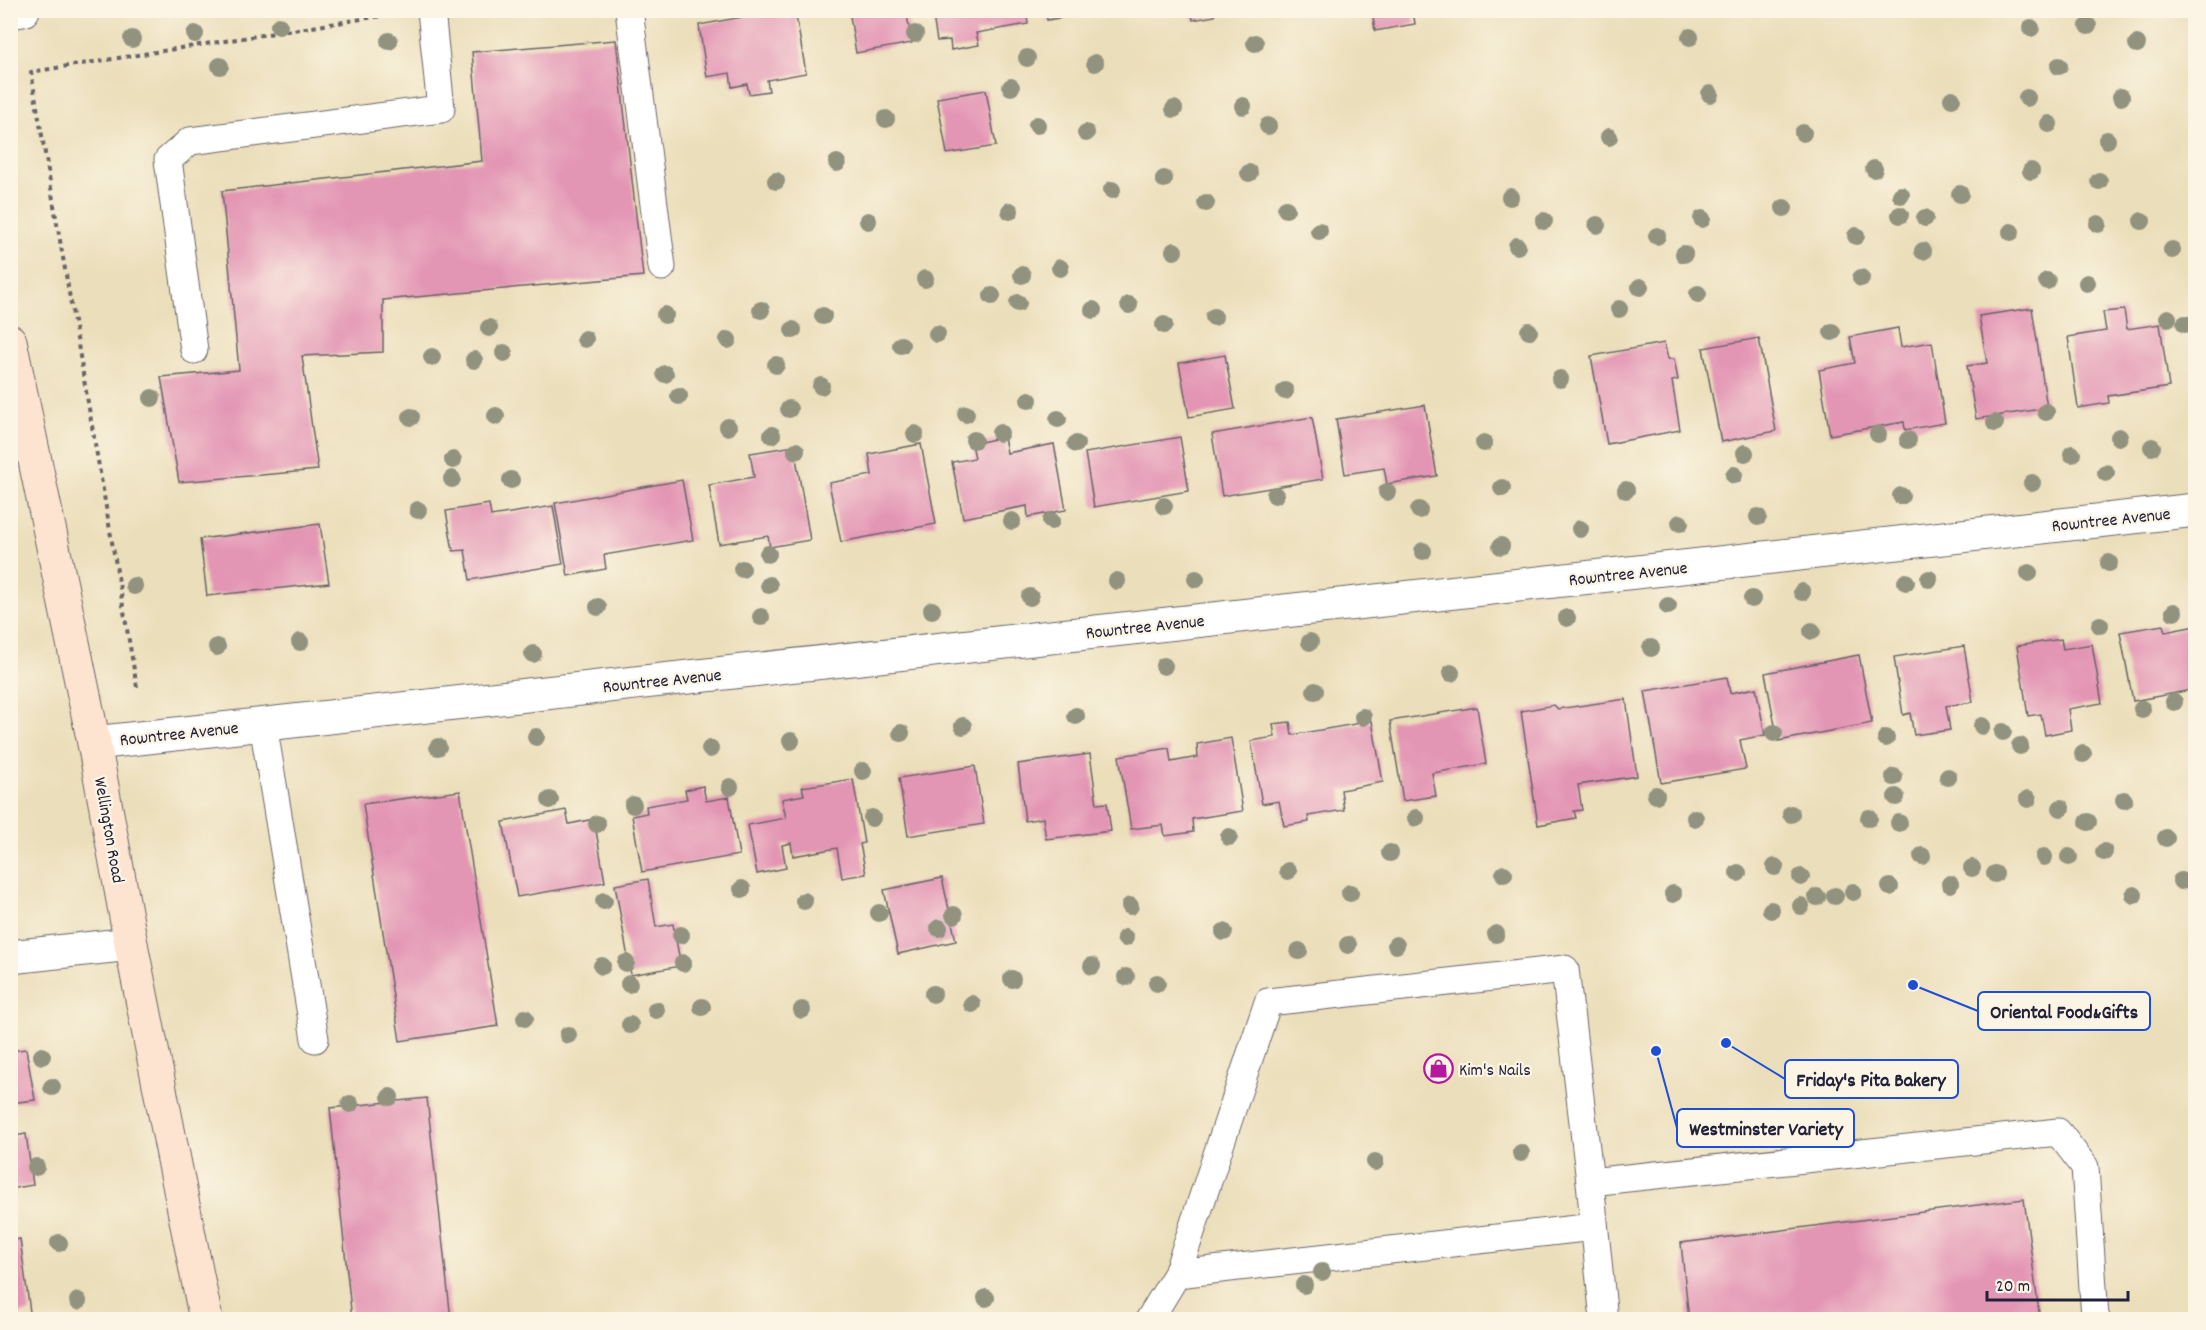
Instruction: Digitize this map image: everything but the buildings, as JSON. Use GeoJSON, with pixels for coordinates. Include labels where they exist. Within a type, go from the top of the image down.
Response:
{"type":"FeatureCollection","features":[{"type":"Feature","properties":{"kind":"main road","name":"Wellington Road"},"geometry":{"type":"LineString","coordinates":[[10,341],[94,743],[130,944],[206,1320]]}},
{"type":"Feature","properties":{"kind":"street"},"geometry":{"type":"LineString","coordinates":[[10,12],[24,10]]}},
{"type":"Feature","properties":{"kind":"street","name":"Rowntree Avenue"},"geometry":{"type":"LineString","coordinates":[[94,743],[2196,510]]}},
{"type":"Feature","properties":{"kind":"street"},"geometry":{"type":"LineString","coordinates":[[10,957],[130,944]]}},
{"type":"Feature","properties":{"kind":"lane"},"geometry":{"type":"LineString","coordinates":[[194,350],[168,160],[190,141],[441,109],[431,10]]}},
{"type":"Feature","properties":{"kind":"lane"},"geometry":{"type":"LineString","coordinates":[[629,10],[662,267]]}},
{"type":"Feature","properties":{"kind":"lane"},"geometry":{"type":"LineString","coordinates":[[263,724],[315,1039]]}},
{"type":"Feature","properties":{"kind":"lane"},"geometry":{"type":"LineString","coordinates":[[1149,1320],[1177,1274],[1268,1002],[1565,969],[1604,1320]]}},
{"type":"Feature","properties":{"kind":"lane"},"geometry":{"type":"LineString","coordinates":[[1590,1182],[2058,1132],[2085,1167],[2095,1318],[2097,1320]]}},
{"type":"Feature","properties":{"kind":"lane"},"geometry":{"type":"LineString","coordinates":[[1177,1274],[1594,1227]]}},
{"type":"Feature","properties":{"kind":"path"},"geometry":{"type":"LineString","coordinates":[[137,687],[31,72],[403,12]]}},
{"type":"Feature","properties":{"kind":"place","name":"Oriental Food&Gifts"},"geometry":{"type":"Point","coordinates":[1913,985]}},
{"type":"Feature","properties":{"kind":"place","name":"Friday's Pita Bakery"},"geometry":{"type":"Point","coordinates":[1726,1043]}},
{"type":"Feature","properties":{"kind":"place","name":"Westminster Variety"},"geometry":{"type":"Point","coordinates":[1656,1051]}},
{"type":"Feature","properties":{"kind":"place","name":"Kim's Nails"},"geometry":{"type":"Point","coordinates":[1438,1069]}}]}
